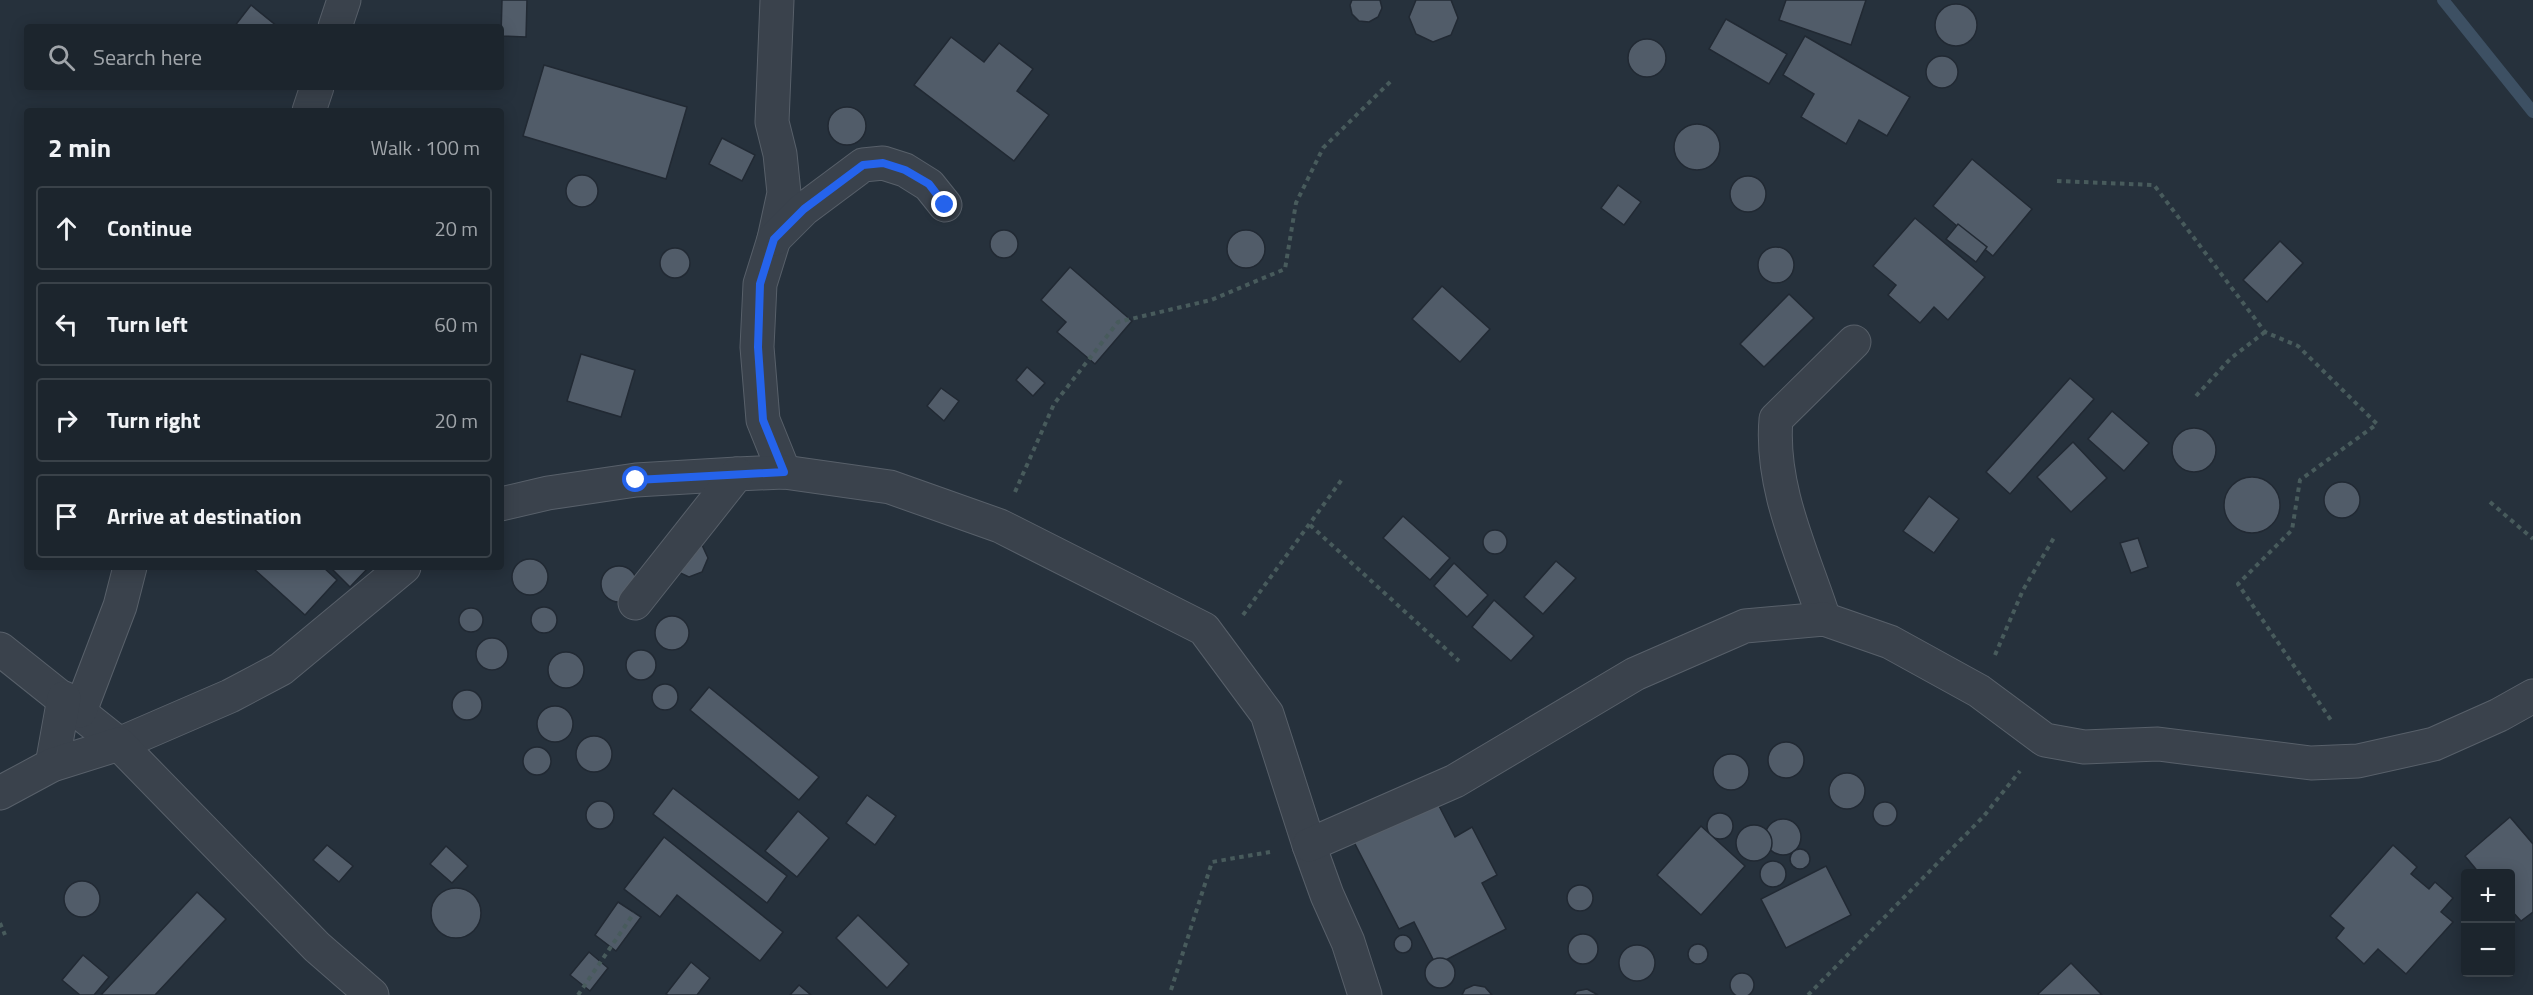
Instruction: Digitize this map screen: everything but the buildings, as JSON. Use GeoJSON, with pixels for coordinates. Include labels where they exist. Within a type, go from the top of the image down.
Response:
{"type":"FeatureCollection","features":[{"type":"Feature","properties":{"kind":"street"},"geometry":{"type":"LineString","coordinates":[[336,24],[344,0]]}},
{"type":"Feature","properties":{"kind":"street"},"geometry":{"type":"LineString","coordinates":[[777,0],[771,122],[780,154],[784,193],[774,239],[760,284],[758,347],[763,420],[784,472]]}},
{"type":"Feature","properties":{"kind":"street"},"geometry":{"type":"LineString","coordinates":[[310,108],[316,90]]}},
{"type":"Feature","properties":{"kind":"street"},"geometry":{"type":"LineString","coordinates":[[774,239],[804,209],[863,165],[883,163],[905,170],[929,184],[945,205]]}},
{"type":"Feature","properties":{"kind":"street"},"geometry":{"type":"LineString","coordinates":[[1824,618],[1778,482],[1774,444],[1776,419],[1854,342]]}},
{"type":"Feature","properties":{"kind":"street"},"geometry":{"type":"LineString","coordinates":[[504,503],[548,493],[636,480],[784,472],[890,487],[1000,526],[1204,629],[1267,714],[1309,845],[1327,895],[1348,942],[1365,995]]}},
{"type":"Feature","properties":{"kind":"street"},"geometry":{"type":"LineString","coordinates":[[635,603],[737,474]]}},
{"type":"Feature","properties":{"kind":"street"},"geometry":{"type":"LineString","coordinates":[[52,765],[72,705],[120,606],[129,570]]}},
{"type":"Feature","properties":{"kind":"street"},"geometry":{"type":"LineString","coordinates":[[0,793],[52,765],[119,744],[230,696],[281,669],[400,570]]}},
{"type":"Feature","properties":{"kind":"street"},"geometry":{"type":"LineString","coordinates":[[1309,845],[1455,781],[1635,674],[1745,626],[1824,618],[1890,642],[1979,691],[2045,740],[2084,747],[2158,744],[2311,763],[2358,761],[2434,744],[2499,715],[2533,696]]}},
{"type":"Feature","properties":{"kind":"street"},"geometry":{"type":"LineString","coordinates":[[0,649],[119,744],[318,946],[372,995]]}},
{"type":"Feature","properties":{"kind":"path"},"geometry":{"type":"LineString","coordinates":[[1000,526],[1054,404],[1118,322],[1211,300],[1285,269],[1296,203],[1323,148],[1393,79]]}},
{"type":"Feature","properties":{"kind":"path"},"geometry":{"type":"LineString","coordinates":[[2056,181],[2154,185],[2265,333],[2298,346],[2377,424],[2300,480],[2292,530],[2238,584],[2358,761]]}},
{"type":"Feature","properties":{"kind":"path"},"geometry":{"type":"LineString","coordinates":[[2196,396],[2231,358],[2265,333]]}},
{"type":"Feature","properties":{"kind":"path"},"geometry":{"type":"LineString","coordinates":[[1204,629],[1238,622],[1343,478]]}},
{"type":"Feature","properties":{"kind":"path"},"geometry":{"type":"LineString","coordinates":[[2490,502],[2533,539]]}},
{"type":"Feature","properties":{"kind":"path"},"geometry":{"type":"LineString","coordinates":[[1310,525],[1459,661]]}},
{"type":"Feature","properties":{"kind":"path"},"geometry":{"type":"LineString","coordinates":[[1979,691],[2023,590],[2055,536]]}},
{"type":"Feature","properties":{"kind":"path"},"geometry":{"type":"LineString","coordinates":[[1808,995],[1983,817],[2045,740]]}},
{"type":"Feature","properties":{"kind":"path"},"geometry":{"type":"LineString","coordinates":[[1171,990],[1212,862],[1309,845]]}},
{"type":"Feature","properties":{"kind":"path"},"geometry":{"type":"LineString","coordinates":[[578,995],[634,913]]}},
{"type":"Feature","properties":{"kind":"path"},"geometry":{"type":"LineString","coordinates":[[0,923],[5,935]]}},
{"type":"Feature","properties":{"kind":"waterway"},"geometry":{"type":"LineString","coordinates":[[2443,0],[2533,112]]}},
{"type":"Feature","properties":{"kind":"route"},"geometry":{"type":"LineString","coordinates":[[636,480],[784,472],[763,420],[758,347],[760,284],[774,239],[804,209],[863,165],[883,163],[905,170],[929,184],[945,205]]}}]}
